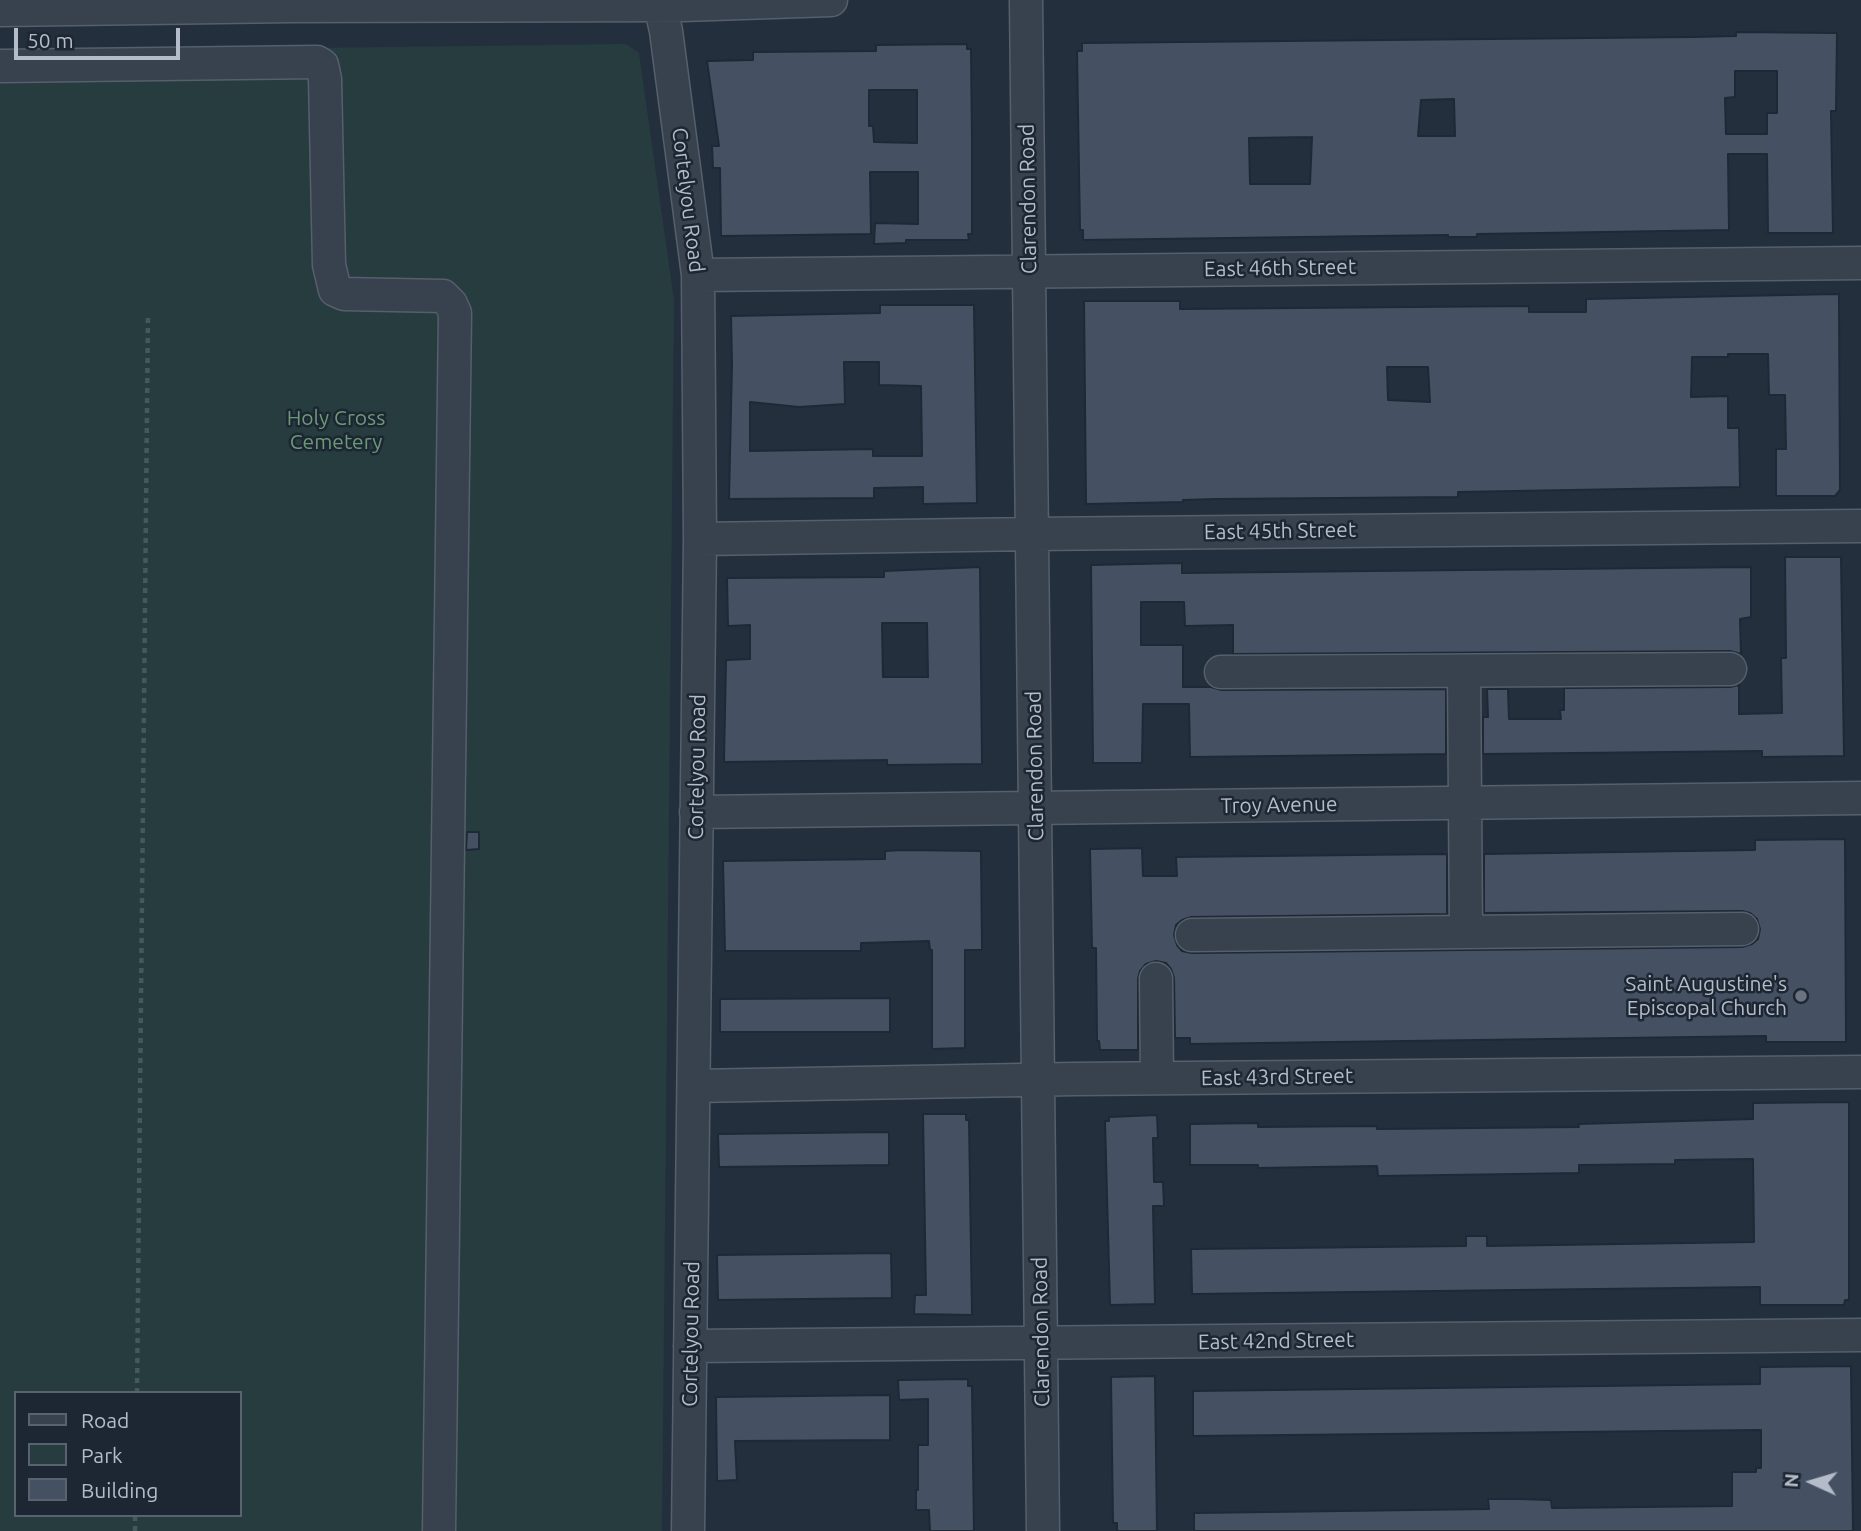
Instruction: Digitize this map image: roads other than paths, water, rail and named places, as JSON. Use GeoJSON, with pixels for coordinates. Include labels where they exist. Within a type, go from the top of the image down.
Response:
{"type":"FeatureCollection","features":[{"type":"Feature","properties":{"kind":"street"},"geometry":{"type":"LineString","coordinates":[[0,10],[328,3],[831,0]]}},
{"type":"Feature","properties":{"kind":"street","name":"Clarendon Road"},"geometry":{"type":"LineString","coordinates":[[1026,0],[1043,1531]]}},
{"type":"Feature","properties":{"kind":"street","name":"Cortelyou Road"},"geometry":{"type":"LineString","coordinates":[[660,2],[698,275],[700,539],[688,1531]]}},
{"type":"Feature","properties":{"kind":"street"},"geometry":{"type":"LineString","coordinates":[[0,66],[317,62],[322,65],[325,79],[329,265],[335,290],[344,294],[443,296],[455,313],[439,1531]]}},
{"type":"Feature","properties":{"kind":"street","name":"East 46th Street"},"geometry":{"type":"LineString","coordinates":[[698,275],[1861,263]]}},
{"type":"Feature","properties":{"kind":"street","name":"East 45th Street"},"geometry":{"type":"LineString","coordinates":[[700,539],[1861,526]]}},
{"type":"Feature","properties":{"kind":"street"},"geometry":{"type":"LineString","coordinates":[[1221,673],[1730,669]]}},
{"type":"Feature","properties":{"kind":"street"},"geometry":{"type":"LineString","coordinates":[[1464,671],[1465,932]]}},
{"type":"Feature","properties":{"kind":"street","name":"Troy Avenue"},"geometry":{"type":"LineString","coordinates":[[696,812],[1861,798]]}},
{"type":"Feature","properties":{"kind":"street"},"geometry":{"type":"LineString","coordinates":[[1192,935],[1742,929]]}},
{"type":"Feature","properties":{"kind":"street"},"geometry":{"type":"LineString","coordinates":[[1156,979],[1157,1078]]}},
{"type":"Feature","properties":{"kind":"street","name":"East 43rd Street"},"geometry":{"type":"LineString","coordinates":[[694,1086],[1157,1078],[1861,1072]]}},
{"type":"Feature","properties":{"kind":"street","name":"East 42nd Street"},"geometry":{"type":"LineString","coordinates":[[691,1346],[1861,1335]]}},
{"type":"Feature","properties":{"kind":"place","name":"Saint Augustine's Episcopal Church"},"geometry":{"type":"Point","coordinates":[1801,996]}},
{"type":"Feature","properties":{"kind":"park label","name":"Holy Cross Cemetery"},"geometry":{"type":"Point","coordinates":[336,430]}}]}
